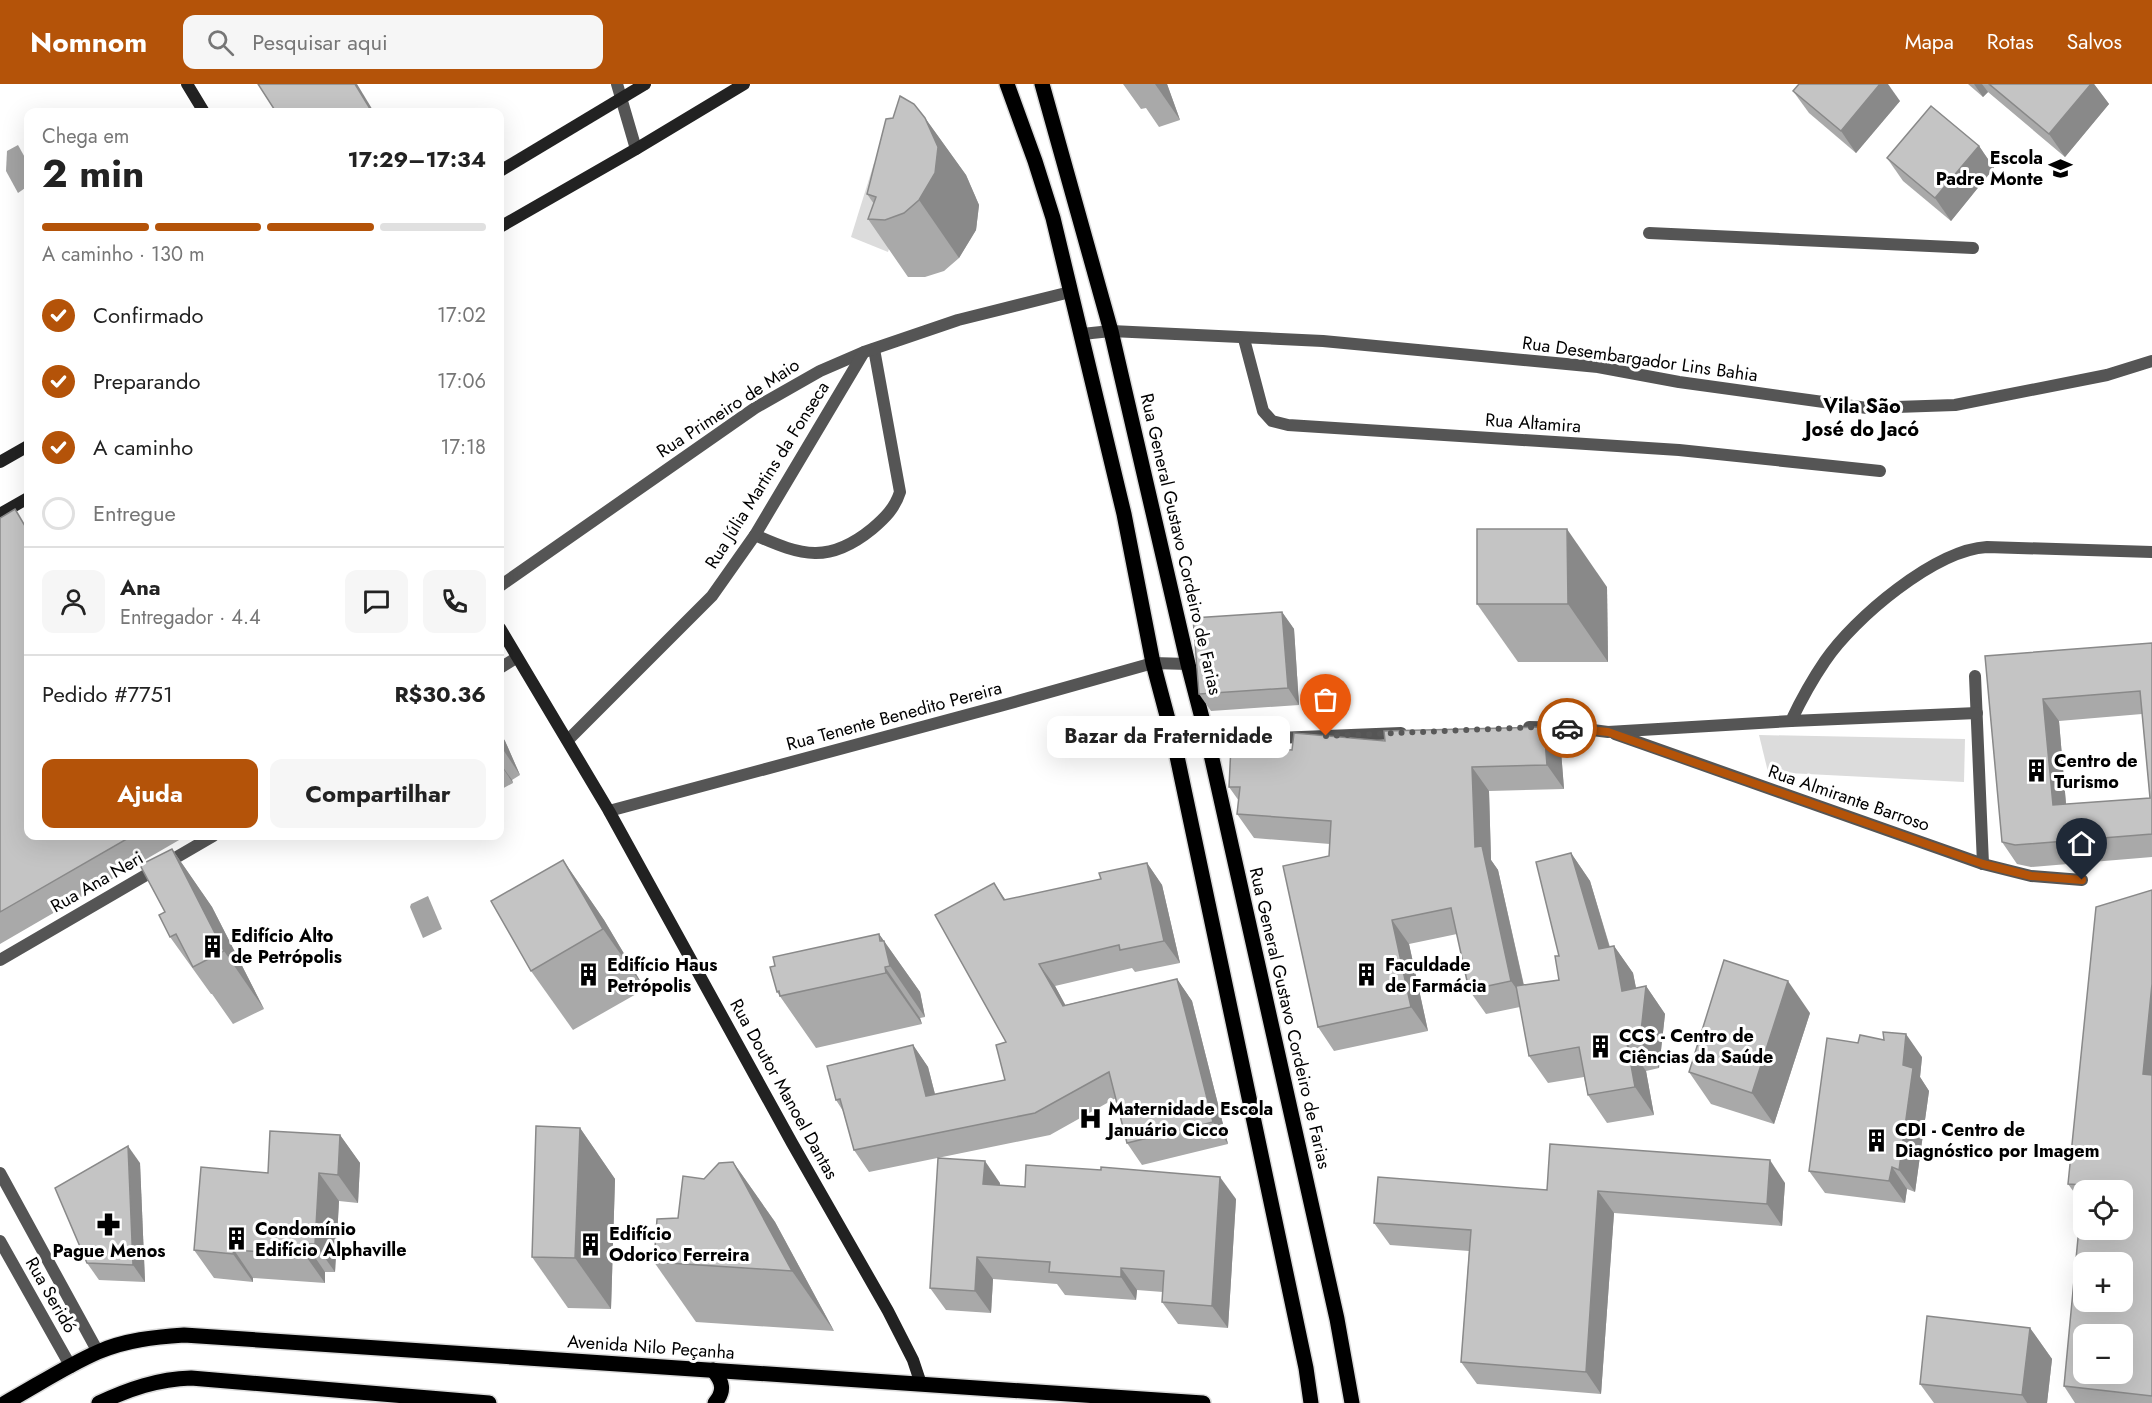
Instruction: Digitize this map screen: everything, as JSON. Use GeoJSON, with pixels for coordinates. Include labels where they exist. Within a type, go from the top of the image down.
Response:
{"type":"FeatureCollection","features":[{"type":"Feature","properties":{"kind":"main road"},"geometry":{"type":"LineString","coordinates":[[1007,84],[1053,218],[1124,514],[1153,663],[1174,742],[1306,1368],[1311,1403]]}},
{"type":"Feature","properties":{"kind":"main road","name":"Rua General Gustavo Cordeiro de Farias"},"geometry":{"type":"LineString","coordinates":[[1042,84],[1111,331],[1208,741],[1337,1319],[1352,1403]]}},
{"type":"Feature","properties":{"kind":"main road","name":"Avenida Nilo Peçanha"},"geometry":{"type":"LineString","coordinates":[[5,1403],[98,1352],[155,1336],[184,1335],[1203,1403]]}},
{"type":"Feature","properties":{"kind":"main road"},"geometry":{"type":"LineString","coordinates":[[713,1370],[722,1383],[722,1392],[715,1403]]}},
{"type":"Feature","properties":{"kind":"main road"},"geometry":{"type":"LineString","coordinates":[[99,1403],[122,1398],[156,1382],[191,1378],[489,1403]]}},
{"type":"Feature","properties":{"kind":"street"},"geometry":{"type":"LineString","coordinates":[[187,84],[202,108]]}},
{"type":"Feature","properties":{"kind":"street"},"geometry":{"type":"LineString","coordinates":[[617,84],[636,149]]}},
{"type":"Feature","properties":{"kind":"street"},"geometry":{"type":"LineString","coordinates":[[504,169],[645,84]]}},
{"type":"Feature","properties":{"kind":"street"},"geometry":{"type":"LineString","coordinates":[[504,225],[744,84]]}},
{"type":"Feature","properties":{"kind":"street"},"geometry":{"type":"LineString","coordinates":[[1649,232],[1973,248]]}},
{"type":"Feature","properties":{"kind":"street","name":"Rua Primeiro de Maio"},"geometry":{"type":"LineString","coordinates":[[504,583],[755,408],[820,371],[869,350],[958,320],[1070,292]]}},
{"type":"Feature","properties":{"kind":"street","name":"Rua Desembargador Lins Bahia"},"geometry":{"type":"LineString","coordinates":[[1082,334],[1111,331],[1323,341],[1598,367],[1679,382],[1867,408],[1955,405],[2107,375],[2152,361]]}},
{"type":"Feature","properties":{"kind":"street","name":"Rua Altamira"},"geometry":{"type":"LineString","coordinates":[[1244,339],[1263,411],[1272,421],[1288,425],[1679,450],[1880,471]]}},
{"type":"Feature","properties":{"kind":"street"},"geometry":{"type":"LineString","coordinates":[[755,535],[789,550],[825,553],[844,548],[864,535],[894,507],[900,492],[869,350]]}},
{"type":"Feature","properties":{"kind":"street","name":"Rua Júlia Martins da Fonseca"},"geometry":{"type":"LineString","coordinates":[[568,740],[712,596],[755,535],[869,350]]}},
{"type":"Feature","properties":{"kind":"street"},"geometry":{"type":"LineString","coordinates":[[0,462],[24,448]]}},
{"type":"Feature","properties":{"kind":"street"},"geometry":{"type":"LineString","coordinates":[[0,514],[24,500]]}},
{"type":"Feature","properties":{"kind":"street"},"geometry":{"type":"LineString","coordinates":[[1791,721],[1805,692],[1826,659],[1856,624],[1892,593],[1929,568],[1971,548],[2152,552]]}},
{"type":"Feature","properties":{"kind":"street","name":"Rua Doutor Manoel Dantas"},"geometry":{"type":"LineString","coordinates":[[504,636],[609,811],[792,1143],[888,1311],[913,1360],[921,1384]]}},
{"type":"Feature","properties":{"kind":"street"},"geometry":{"type":"LineString","coordinates":[[504,666],[516,658]]}},
{"type":"Feature","properties":{"kind":"street","name":"Rua Tenente Benedito Pereira"},"geometry":{"type":"LineString","coordinates":[[609,811],[1153,663],[1188,664]]}},
{"type":"Feature","properties":{"kind":"street"},"geometry":{"type":"LineString","coordinates":[[1975,676],[1983,864]]}},
{"type":"Feature","properties":{"kind":"street"},"geometry":{"type":"LineString","coordinates":[[1515,728],[1577,728],[1608,732],[1977,713]]}},
{"type":"Feature","properties":{"kind":"street"},"geometry":{"type":"LineString","coordinates":[[1174,742],[1409,732]]}},
{"type":"Feature","properties":{"kind":"street","name":"Rua Almirante Barroso"},"geometry":{"type":"LineString","coordinates":[[1608,732],[1983,864],[2031,876],[2082,880]]}},
{"type":"Feature","properties":{"kind":"street","name":"Rua Ana Neri"},"geometry":{"type":"LineString","coordinates":[[0,960],[206,840]]}},
{"type":"Feature","properties":{"kind":"street","name":"Rua Seridó"},"geometry":{"type":"LineString","coordinates":[[0,1173],[98,1352]]}},
{"type":"Feature","properties":{"kind":"street","name":"Rua Seridó"},"geometry":{"type":"LineString","coordinates":[[0,1241],[71,1367]]}},
{"type":"Feature","properties":{"kind":"shaded area"},"geometry":{"type":"Polygon","coordinates":[[[18,145],[24,156],[24,189],[18,193],[6,171],[7,151],[18,145]]]}},
{"type":"Feature","properties":{"kind":"shaded area"},"geometry":{"type":"Polygon","coordinates":[[[874,163],[912,176],[888,252],[851,237],[874,163]]]}},
{"type":"Feature","properties":{"kind":"shaded area"},"geometry":{"type":"Polygon","coordinates":[[[1759,735],[1965,739],[1964,782],[1768,772],[1759,735]]]}},
{"type":"Feature","properties":{"kind":"shaded area"},"geometry":{"type":"Polygon","coordinates":[[[428,896],[442,929],[423,938],[410,907],[411,904],[428,896]]]}},
{"type":"Feature","properties":{"kind":"building"},"geometry":{"type":"Polygon","coordinates":[[[258,84],[355,84],[370,108],[273,108],[258,84]]]}},
{"type":"Feature","properties":{"kind":"building"},"geometry":{"type":"Polygon","coordinates":[[[1799,84],[1880,84],[1841,131],[1793,91],[1799,84]]]}},
{"type":"Feature","properties":{"kind":"building"},"geometry":{"type":"Polygon","coordinates":[[[1989,84],[2091,84],[2049,134],[1989,84]]]}},
{"type":"Feature","properties":{"kind":"building"},"geometry":{"type":"Polygon","coordinates":[[[900,96],[914,104],[925,118],[938,147],[935,173],[919,200],[904,213],[885,220],[868,219],[876,197],[867,194],[886,119],[893,118],[900,96]]]}},
{"type":"Feature","properties":{"kind":"building"},"geometry":{"type":"Polygon","coordinates":[[[1931,106],[1979,146],[1935,198],[1887,158],[1931,106]]]}},
{"type":"Feature","properties":{"kind":"building"},"geometry":{"type":"Polygon","coordinates":[[[15,509],[24,524],[24,840],[125,840],[0,912],[0,518],[15,509]]]}},
{"type":"Feature","properties":{"kind":"building"},"geometry":{"type":"Polygon","coordinates":[[[1477,529],[1567,529],[1568,604],[1477,604],[1477,529]]]}},
{"type":"Feature","properties":{"kind":"building"},"geometry":{"type":"Polygon","coordinates":[[[1282,612],[1288,688],[1199,694],[1193,618],[1282,612]]]}},
{"type":"Feature","properties":{"kind":"building"},"geometry":{"type":"Polygon","coordinates":[[[2152,643],[2152,834],[2015,845],[2002,842],[1985,656],[2152,643]],[[2140,691],[2043,699],[2053,805],[2150,798],[2140,691]]]}},
{"type":"Feature","properties":{"kind":"building"},"geometry":{"type":"Polygon","coordinates":[[[1544,727],[1547,765],[1472,767],[1475,847],[1482,846],[1511,981],[1469,990],[1451,908],[1392,920],[1411,1007],[1318,1027],[1283,866],[1329,856],[1331,821],[1237,814],[1240,787],[1229,787],[1231,746],[1292,750],[1294,733],[1385,741],[1384,731],[1544,727]]]}},
{"type":"Feature","properties":{"kind":"building"},"geometry":{"type":"Polygon","coordinates":[[[172,849],[224,951],[193,967],[176,934],[170,937],[159,915],[165,912],[140,865],[172,849]]]}},
{"type":"Feature","properties":{"kind":"building"},"geometry":{"type":"Polygon","coordinates":[[[1571,853],[1599,949],[1614,946],[1622,991],[1646,986],[1640,1041],[1627,1043],[1635,1087],[1588,1095],[1579,1047],[1529,1056],[1516,986],[1559,980],[1555,956],[1559,956],[1536,862],[1571,853]]]}},
{"type":"Feature","properties":{"kind":"building"},"geometry":{"type":"Polygon","coordinates":[[[563,860],[603,929],[531,971],[491,901],[563,860]]]}},
{"type":"Feature","properties":{"kind":"building"},"geometry":{"type":"Polygon","coordinates":[[[1147,863],[1164,941],[1120,950],[1119,945],[1039,964],[1063,1006],[1177,979],[1213,1122],[1127,1143],[1109,1072],[1035,1113],[854,1150],[840,1099],[836,1100],[827,1066],[913,1045],[926,1096],[1005,1080],[996,1045],[1006,1042],[935,915],[994,883],[1004,900],[1101,879],[1099,873],[1147,863]]]}},
{"type":"Feature","properties":{"kind":"building"},"geometry":{"type":"Polygon","coordinates":[[[2152,890],[2152,984],[2143,1074],[2152,1075],[2152,1396],[2064,1386],[2073,1291],[2073,1312],[2133,1312],[2133,1252],[2077,1252],[2078,1240],[2133,1240],[2133,1180],[2073,1180],[2073,1184],[2068,1184],[2096,907],[2152,890]]]}},
{"type":"Feature","properties":{"kind":"building"},"geometry":{"type":"Polygon","coordinates":[[[879,934],[880,941],[884,941],[890,966],[885,967],[886,973],[780,996],[779,991],[777,992],[770,967],[775,966],[773,957],[879,934]]]}},
{"type":"Feature","properties":{"kind":"building"},"geometry":{"type":"Polygon","coordinates":[[[1724,960],[1788,981],[1752,1093],[1689,1072],[1724,960]]]}},
{"type":"Feature","properties":{"kind":"building","name":"CDI - Centro de Diagnóstico por Imagem"},"geometry":{"type":"Polygon","coordinates":[[[1883,1032],[1906,1034],[1903,1065],[1913,1068],[1899,1170],[1892,1167],[1889,1181],[1809,1171],[1827,1038],[1858,1043],[1860,1035],[1884,1040],[1883,1032]]]}},
{"type":"Feature","properties":{"kind":"building"},"geometry":{"type":"Polygon","coordinates":[[[536,1126],[580,1128],[575,1258],[532,1257],[536,1126]]]}},
{"type":"Feature","properties":{"kind":"building"},"geometry":{"type":"Polygon","coordinates":[[[270,1131],[340,1135],[338,1175],[319,1173],[315,1244],[306,1244],[305,1255],[234,1250],[233,1254],[194,1250],[201,1167],[268,1173],[270,1131]]]}},
{"type":"Feature","properties":{"kind":"building"},"geometry":{"type":"Polygon","coordinates":[[[1550,1144],[1770,1160],[1767,1204],[1598,1191],[1586,1372],[1461,1362],[1471,1230],[1374,1223],[1378,1177],[1547,1190],[1550,1144]]]}},
{"type":"Feature","properties":{"kind":"building","name":"Pague Menos"},"geometry":{"type":"Polygon","coordinates":[[[128,1146],[133,1265],[87,1263],[55,1188],[128,1146]]]}},
{"type":"Feature","properties":{"kind":"building"},"geometry":{"type":"Polygon","coordinates":[[[938,1158],[985,1161],[983,1184],[1025,1187],[1026,1165],[1101,1170],[1101,1167],[1220,1177],[1212,1306],[1162,1302],[1164,1271],[1121,1268],[1121,1277],[1049,1272],[1050,1262],[977,1257],[975,1291],[930,1288],[938,1158]]]}},
{"type":"Feature","properties":{"kind":"building"},"geometry":{"type":"Polygon","coordinates":[[[733,1162],[792,1271],[654,1262],[657,1219],[678,1218],[683,1176],[704,1179],[719,1163],[733,1162]]]}},
{"type":"Feature","properties":{"kind":"building"},"geometry":{"type":"Polygon","coordinates":[[[1927,1316],[2030,1328],[2022,1395],[1920,1384],[1927,1316]]]}},
{"type":"Feature","properties":{"kind":"way so far"},"geometry":{"type":"LineString","coordinates":[[1326,736],[1539,727],[1567,728]]}},
{"type":"Feature","properties":{"kind":"place","name":"Escola Padre Monte"},"geometry":{"type":"Point","coordinates":[2061,168]}},
{"type":"Feature","properties":{"kind":"place","name":"Bazar da Fraternidade"},"geometry":{"type":"Point","coordinates":[1326,736]}},
{"type":"Feature","properties":{"kind":"place","name":"Centro de Turismo"},"geometry":{"type":"Point","coordinates":[2036,771]}},
{"type":"Feature","properties":{"kind":"place","name":"Edifício Alto de Petrópolis"},"geometry":{"type":"Point","coordinates":[213,946]}},
{"type":"Feature","properties":{"kind":"place","name":"Edifício Haus Petrópolis"},"geometry":{"type":"Point","coordinates":[589,975]}},
{"type":"Feature","properties":{"kind":"place","name":"Faculdade de Farmácia"},"geometry":{"type":"Point","coordinates":[1367,975]}},
{"type":"Feature","properties":{"kind":"place","name":"CCS - Centro de Ciências da Saúde"},"geometry":{"type":"Point","coordinates":[1601,1046]}},
{"type":"Feature","properties":{"kind":"place","name":"Maternidade Escola Januário Cicco"},"geometry":{"type":"Point","coordinates":[1090,1119]}},
{"type":"Feature","properties":{"kind":"place","name":"CDI - Centro de Diagnóstico por Imagem"},"geometry":{"type":"Point","coordinates":[1877,1140]}},
{"type":"Feature","properties":{"kind":"place","name":"Pague Menos"},"geometry":{"type":"Point","coordinates":[109,1225]}},
{"type":"Feature","properties":{"kind":"place","name":"Condomínio Edifício Alphaville"},"geometry":{"type":"Point","coordinates":[237,1239]}},
{"type":"Feature","properties":{"kind":"place","name":"Edifício Odorico Ferreira"},"geometry":{"type":"Point","coordinates":[591,1244]}},
{"type":"Feature","properties":{"kind":"district","name":"Vila São José do Jacó"},"geometry":{"type":"Point","coordinates":[1862,418]}},
{"type":"Feature","properties":{"kind":"route"},"geometry":{"type":"LineString","coordinates":[[1567,728],[1608,732],[2006,871],[2055,879],[2082,880]]}}]}
